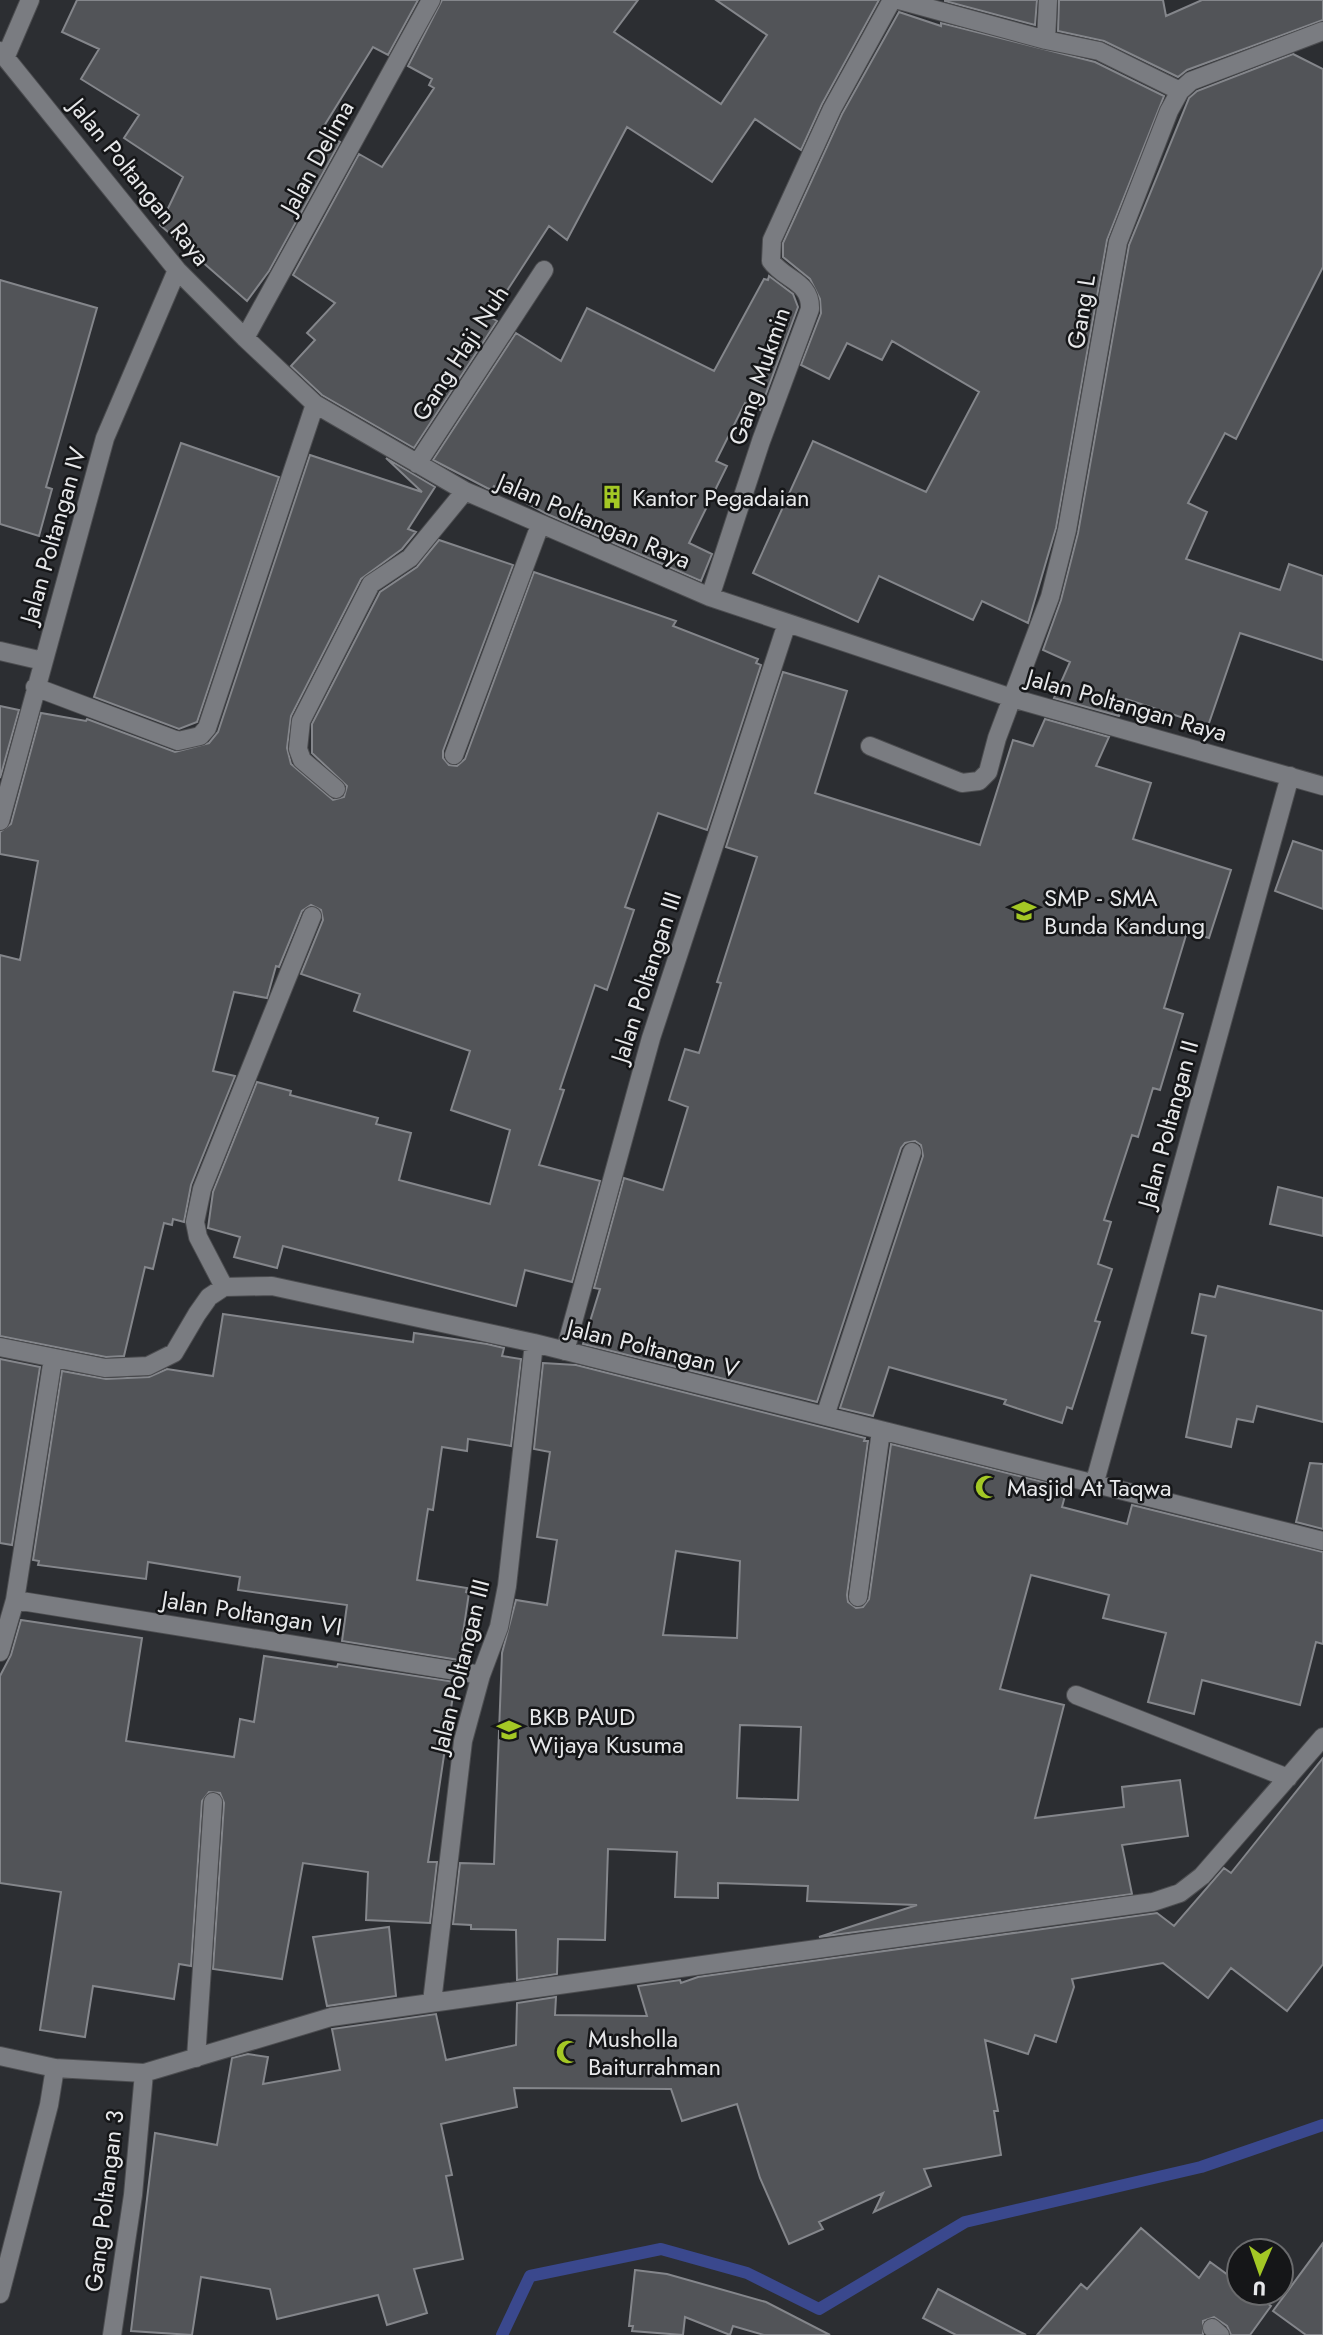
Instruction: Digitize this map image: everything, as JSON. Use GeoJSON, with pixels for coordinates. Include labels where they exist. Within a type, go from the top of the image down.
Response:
{"type":"FeatureCollection","features":[{"type":"Feature","properties":{"kind":"street"},"geometry":{"type":"LineString","coordinates":[[3,53],[30,0]]}},
{"type":"Feature","properties":{"kind":"street","name":"Jalan Delima"},"geometry":{"type":"LineString","coordinates":[[246,338],[431,0]]}},
{"type":"Feature","properties":{"kind":"street","name":"Gang Mukmin"},"geometry":{"type":"LineString","coordinates":[[710,597],[761,441],[810,309],[810,301],[804,287],[771,261],[772,240],[832,109],[892,0]]}},
{"type":"Feature","properties":{"kind":"street"},"geometry":{"type":"LineString","coordinates":[[899,0],[1046,40],[1099,51],[1180,91],[1191,81],[1323,31]]}},
{"type":"Feature","properties":{"kind":"street"},"geometry":{"type":"LineString","coordinates":[[1046,40],[1048,0]]}},
{"type":"Feature","properties":{"kind":"street","name":"Jalan Poltangan Raya"},"geometry":{"type":"LineString","coordinates":[[3,53],[177,270],[315,404],[465,491],[710,597],[1013,698],[1323,786]]}},
{"type":"Feature","properties":{"kind":"street","name":"Gang L"},"geometry":{"type":"LineString","coordinates":[[870,746],[962,783],[979,781],[988,772],[1051,597],[1067,530],[1118,242],[1180,91]]}},
{"type":"Feature","properties":{"kind":"street","name":"Jalan Poltangan IV"},"geometry":{"type":"LineString","coordinates":[[0,821],[106,438],[177,270]]}},
{"type":"Feature","properties":{"kind":"street","name":"Gang Haji Nuh"},"geometry":{"type":"LineString","coordinates":[[417,464],[544,270]]}},
{"type":"Feature","properties":{"kind":"street"},"geometry":{"type":"LineString","coordinates":[[35,687],[178,741],[201,736],[207,728],[315,404]]}},
{"type":"Feature","properties":{"kind":"street"},"geometry":{"type":"LineString","coordinates":[[336,789],[308,768],[302,760],[298,749],[301,721],[371,584],[410,558],[465,491]]}},
{"type":"Feature","properties":{"kind":"street"},"geometry":{"type":"LineString","coordinates":[[454,755],[540,525]]}},
{"type":"Feature","properties":{"kind":"street","name":"Jalan Poltangan III"},"geometry":{"type":"LineString","coordinates":[[565,1351],[651,1038],[788,622]]}},
{"type":"Feature","properties":{"kind":"street"},"geometry":{"type":"LineString","coordinates":[[0,651],[43,661]]}},
{"type":"Feature","properties":{"kind":"street","name":"Jalan Poltangan II"},"geometry":{"type":"LineString","coordinates":[[1094,1485],[1290,776]]}},
{"type":"Feature","properties":{"kind":"street"},"geometry":{"type":"LineString","coordinates":[[0,1347],[106,1368],[148,1366],[162,1362],[181,1345],[209,1297],[224,1287],[198,1237],[195,1222],[202,1189],[312,916]]}},
{"type":"Feature","properties":{"kind":"street"},"geometry":{"type":"LineString","coordinates":[[825,1416],[912,1152]]}},
{"type":"Feature","properties":{"kind":"street","name":"Jalan Poltangan V"},"geometry":{"type":"LineString","coordinates":[[224,1287],[272,1286],[534,1343],[1323,1541]]}},
{"type":"Feature","properties":{"kind":"street","name":"Jalan Poltangan III"},"geometry":{"type":"LineString","coordinates":[[432,2002],[463,1741],[481,1675],[499,1627],[507,1586],[534,1343]]}},
{"type":"Feature","properties":{"kind":"street"},"geometry":{"type":"LineString","coordinates":[[0,1652],[15,1600],[53,1359]]}},
{"type":"Feature","properties":{"kind":"street"},"geometry":{"type":"LineString","coordinates":[[858,1597],[881,1431]]}},
{"type":"Feature","properties":{"kind":"street","name":"Jalan Poltangan VI"},"geometry":{"type":"LineString","coordinates":[[15,1600],[481,1675]]}},
{"type":"Feature","properties":{"kind":"street"},"geometry":{"type":"LineString","coordinates":[[1076,1695],[1288,1778]]}},
{"type":"Feature","properties":{"kind":"street"},"geometry":{"type":"LineString","coordinates":[[0,2056],[55,2068],[144,2073],[275,2031],[331,2017],[1153,1902],[1180,1893],[1202,1876],[1323,1737]]}},
{"type":"Feature","properties":{"kind":"street"},"geometry":{"type":"LineString","coordinates":[[195,2058],[213,1802]]}},
{"type":"Feature","properties":{"kind":"street"},"geometry":{"type":"LineString","coordinates":[[0,2294],[49,2105],[55,2068]]}},
{"type":"Feature","properties":{"kind":"street","name":"Gang Poltangan 3"},"geometry":{"type":"LineString","coordinates":[[112,2335],[133,2195],[144,2073]]}},
{"type":"Feature","properties":{"kind":"building"},"geometry":{"type":"Polygon","coordinates":[[[77,0],[418,0],[388,55],[373,47],[321,131],[340,142],[269,271],[247,301],[160,225],[183,177],[124,138],[139,115],[81,79],[99,49],[62,32],[77,0]]]}},
{"type":"Feature","properties":{"kind":"building"},"geometry":{"type":"Polygon","coordinates":[[[442,0],[638,0],[614,32],[721,104],[767,35],[716,0],[879,0],[822,104],[801,150],[755,119],[712,182],[627,127],[567,240],[549,226],[490,317],[497,321],[414,448],[322,395],[291,366],[315,340],[307,333],[335,303],[293,275],[359,154],[382,167],[434,88],[429,85],[432,79],[408,66],[442,0]]]}},
{"type":"Feature","properties":{"kind":"building"},"geometry":{"type":"Polygon","coordinates":[[[1037,0],[1035,25],[945,1],[1037,0]]]}},
{"type":"Feature","properties":{"kind":"building"},"geometry":{"type":"Polygon","coordinates":[[[1059,0],[1163,0],[1166,16],[1202,0],[1323,0],[1323,20],[1187,70],[1178,77],[1104,41],[1058,31],[1059,0]]]}},
{"type":"Feature","properties":{"kind":"building"},"geometry":{"type":"Polygon","coordinates":[[[899,12],[941,26],[941,23],[1095,62],[1164,96],[1107,240],[1056,528],[1028,623],[982,601],[973,620],[879,576],[858,622],[753,573],[813,441],[926,492],[979,392],[892,341],[882,360],[847,343],[829,379],[801,365],[821,313],[820,299],[810,279],[783,257],[783,243],[842,114],[899,12]]]}},
{"type":"Feature","properties":{"kind":"building"},"geometry":{"type":"Polygon","coordinates":[[[1293,54],[1323,69],[1323,267],[1236,439],[1225,433],[1188,503],[1207,512],[1186,559],[1280,590],[1289,564],[1323,576],[1323,660],[1240,633],[1208,726],[1126,699],[1119,716],[1054,698],[1070,662],[1043,650],[1061,600],[1078,533],[1129,245],[1189,98],[1197,91],[1293,54]]]}},
{"type":"Feature","properties":{"kind":"building"},"geometry":{"type":"Polygon","coordinates":[[[769,276],[793,294],[798,307],[760,410],[745,403],[716,461],[727,466],[689,543],[712,554],[701,581],[547,514],[494,486],[492,490],[487,488],[433,460],[516,333],[561,361],[587,308],[714,371],[764,279],[768,280],[769,276]]]}},
{"type":"Feature","properties":{"kind":"building"},"geometry":{"type":"Polygon","coordinates":[[[0,280],[97,308],[46,487],[52,489],[39,536],[0,524],[0,280]]]}},
{"type":"Feature","properties":{"kind":"building"},"geometry":{"type":"Polygon","coordinates":[[[181,443],[279,477],[197,722],[179,729],[94,697],[181,443]]]}},
{"type":"Feature","properties":{"kind":"building"},"geometry":{"type":"Polygon","coordinates":[[[310,455],[422,492],[386,458],[435,487],[408,529],[416,532],[402,549],[361,579],[291,716],[287,748],[291,764],[333,800],[344,797],[347,786],[312,753],[312,724],[380,592],[417,567],[439,540],[513,565],[443,751],[443,758],[449,765],[457,766],[465,759],[534,572],[676,621],[673,626],[758,659],[756,663],[761,665],[707,830],[658,813],[625,907],[634,910],[607,990],[595,985],[560,1089],[564,1090],[539,1165],[600,1181],[572,1282],[525,1270],[516,1306],[283,1246],[277,1268],[234,1257],[240,1237],[208,1228],[213,1192],[257,1082],[291,1091],[290,1095],[378,1118],[376,1124],[411,1133],[399,1180],[490,1204],[510,1130],[451,1110],[470,1051],[354,1011],[360,994],[301,974],[323,920],[321,910],[311,905],[302,911],[279,967],[276,966],[267,998],[234,992],[213,1071],[235,1076],[191,1185],[184,1222],[173,1219],[172,1225],[164,1223],[153,1269],[145,1267],[124,1356],[106,1357],[0,1336],[0,955],[20,960],[38,861],[0,854],[0,832],[11,824],[41,713],[86,721],[87,719],[175,752],[209,743],[218,732],[310,455]]]}},
{"type":"Feature","properties":{"kind":"building"},"geometry":{"type":"Polygon","coordinates":[[[783,672],[847,691],[815,793],[980,845],[1013,740],[1033,746],[1045,719],[1109,737],[1096,766],[1151,783],[1133,839],[1231,870],[1209,938],[1187,932],[1164,1008],[1183,1014],[1160,1090],[1153,1088],[1138,1137],[1132,1135],[1104,1220],[1111,1222],[1098,1264],[1112,1269],[1095,1321],[1100,1322],[1072,1409],[1067,1407],[1062,1423],[1004,1404],[1006,1400],[889,1367],[873,1416],[840,1408],[923,1156],[921,1145],[915,1141],[905,1143],[901,1148],[817,1402],[583,1344],[600,1289],[594,1288],[624,1178],[663,1190],[688,1107],[669,1100],[685,1049],[699,1053],[721,983],[717,982],[757,857],[726,847],[783,672]]]}},
{"type":"Feature","properties":{"kind":"building"},"geometry":{"type":"Polygon","coordinates":[[[0,706],[19,710],[0,778],[0,706]]]}},
{"type":"Feature","properties":{"kind":"building"},"geometry":{"type":"Polygon","coordinates":[[[1293,841],[1323,851],[1323,909],[1275,891],[1293,841]]]}},
{"type":"Feature","properties":{"kind":"building"},"geometry":{"type":"Polygon","coordinates":[[[1278,1187],[1323,1198],[1323,1236],[1270,1224],[1278,1187]]]}},
{"type":"Feature","properties":{"kind":"building"},"geometry":{"type":"Polygon","coordinates":[[[1218,1286],[1323,1311],[1323,1422],[1257,1406],[1253,1422],[1237,1419],[1231,1447],[1186,1437],[1206,1336],[1192,1333],[1200,1294],[1215,1297],[1218,1286]]]}},
{"type":"Feature","properties":{"kind":"building"},"geometry":{"type":"Polygon","coordinates":[[[223,1314],[413,1342],[414,1333],[487,1344],[504,1348],[502,1356],[521,1359],[511,1446],[468,1439],[467,1451],[442,1447],[433,1510],[428,1509],[417,1580],[467,1588],[466,1592],[469,1593],[459,1660],[342,1641],[347,1605],[238,1590],[240,1577],[148,1562],[146,1579],[38,1565],[39,1561],[33,1560],[62,1371],[106,1379],[149,1377],[167,1369],[213,1376],[223,1314]]]}},
{"type":"Feature","properties":{"kind":"building"},"geometry":{"type":"Polygon","coordinates":[[[0,1359],[40,1367],[12,1545],[0,1543],[0,1359]]]}},
{"type":"Feature","properties":{"kind":"building"},"geometry":{"type":"Polygon","coordinates":[[[543,1363],[576,1365],[865,1438],[864,1441],[868,1441],[847,1595],[848,1602],[856,1608],[863,1607],[869,1599],[891,1444],[1067,1488],[1062,1507],[1127,1524],[1132,1505],[1323,1552],[1323,1644],[1316,1642],[1300,1705],[1202,1680],[1194,1714],[1148,1702],[1166,1633],[1103,1618],[1109,1595],[1031,1575],[1000,1689],[1064,1705],[1035,1818],[1124,1807],[1122,1787],[1180,1780],[1188,1836],[1122,1845],[1132,1894],[819,1937],[917,1905],[807,1901],[808,1886],[718,1883],[718,1898],[675,1897],[677,1852],[608,1849],[605,1940],[558,1939],[557,1974],[517,1980],[516,1930],[471,1929],[471,1925],[453,1924],[460,1863],[494,1864],[502,1653],[516,1600],[547,1605],[557,1540],[537,1537],[550,1452],[534,1449],[543,1363]],[[676,1551],[663,1635],[737,1638],[740,1561],[676,1551]],[[740,1725],[737,1798],[798,1800],[801,1727],[740,1725]]]}},
{"type":"Feature","properties":{"kind":"building"},"geometry":{"type":"Polygon","coordinates":[[[1310,1463],[1323,1464],[1323,1529],[1296,1522],[1310,1463]]]}},
{"type":"Feature","properties":{"kind":"building"},"geometry":{"type":"Polygon","coordinates":[[[21,1620],[142,1638],[126,1741],[234,1757],[240,1719],[254,1722],[264,1656],[455,1682],[428,1862],[437,1862],[430,1923],[366,1920],[368,1872],[303,1863],[282,1979],[213,1969],[224,1803],[220,1793],[209,1792],[202,1801],[191,1966],[179,1964],[174,1999],[93,1986],[85,2037],[40,2030],[61,1892],[0,1883],[0,1676],[11,1655],[21,1620]]]}},
{"type":"Feature","properties":{"kind":"building"},"geometry":{"type":"Polygon","coordinates":[[[1323,1758],[1323,1964],[1287,2011],[1231,1968],[1208,1998],[1163,1963],[1072,1979],[1074,1987],[1056,2042],[1035,2035],[1028,2054],[985,2040],[998,2111],[994,2111],[1001,2155],[924,2169],[931,2186],[874,2212],[883,2193],[819,2222],[823,2229],[789,2244],[760,2178],[737,2104],[682,2121],[671,2089],[514,2088],[517,2107],[441,2124],[452,2175],[446,2176],[463,2259],[414,2269],[427,2313],[387,2325],[378,2295],[277,2319],[270,2289],[201,2277],[192,2335],[131,2331],[155,2133],[217,2145],[232,2058],[248,2054],[268,2057],[263,2084],[340,2070],[332,2029],[436,2014],[446,2060],[516,2045],[517,2003],[556,1997],[555,2015],[647,2016],[638,1986],[680,1980],[681,1983],[698,1977],[1157,1913],[1174,1926],[1224,1868],[1231,1873],[1323,1758]]]}},
{"type":"Feature","properties":{"kind":"building"},"geometry":{"type":"Polygon","coordinates":[[[389,1927],[396,1996],[327,2006],[313,1937],[389,1927]]]}},
{"type":"Feature","properties":{"kind":"building"},"geometry":{"type":"Polygon","coordinates":[[[1141,2228],[1199,2278],[1210,2262],[1225,2273],[1225,2307],[1270,2307],[1250,2335],[1231,2335],[1227,2326],[1214,2317],[1203,2321],[1203,2335],[1037,2335],[1081,2284],[1087,2289],[1141,2228]]]}},
{"type":"Feature","properties":{"kind":"building"},"geometry":{"type":"Polygon","coordinates":[[[1323,2243],[1323,2335],[1306,2335],[1273,2311],[1276,2307],[1295,2307],[1295,2281],[1323,2243]]]}},
{"type":"Feature","properties":{"kind":"building"},"geometry":{"type":"Polygon","coordinates":[[[635,2270],[667,2274],[766,2302],[830,2335],[764,2335],[733,2326],[730,2335],[685,2317],[683,2335],[632,2331],[633,2326],[629,2326],[635,2270]]]}},
{"type":"Feature","properties":{"kind":"building"},"geometry":{"type":"Polygon","coordinates":[[[938,2289],[1026,2335],[956,2335],[923,2318],[938,2289]]]}},
{"type":"Feature","properties":{"kind":"waterway"},"geometry":{"type":"LineString","coordinates":[[502,2335],[530,2276],[661,2249],[747,2273],[819,2309],[965,2222],[1201,2167],[1323,2125]]}},
{"type":"Feature","properties":{"kind":"place","name":"Kantor Pegadaian"},"geometry":{"type":"Point","coordinates":[612,497]}},
{"type":"Feature","properties":{"kind":"place","name":"SMP - SMA Bunda Kandung"},"geometry":{"type":"Point","coordinates":[1024,911]}},
{"type":"Feature","properties":{"kind":"place","name":"Masjid At Taqwa"},"geometry":{"type":"Point","coordinates":[987,1487]}},
{"type":"Feature","properties":{"kind":"place","name":"BKB PAUD Wijaya Kusuma"},"geometry":{"type":"Point","coordinates":[509,1730]}},
{"type":"Feature","properties":{"kind":"place","name":"Musholla Baiturrahman"},"geometry":{"type":"Point","coordinates":[568,2052]}}]}
